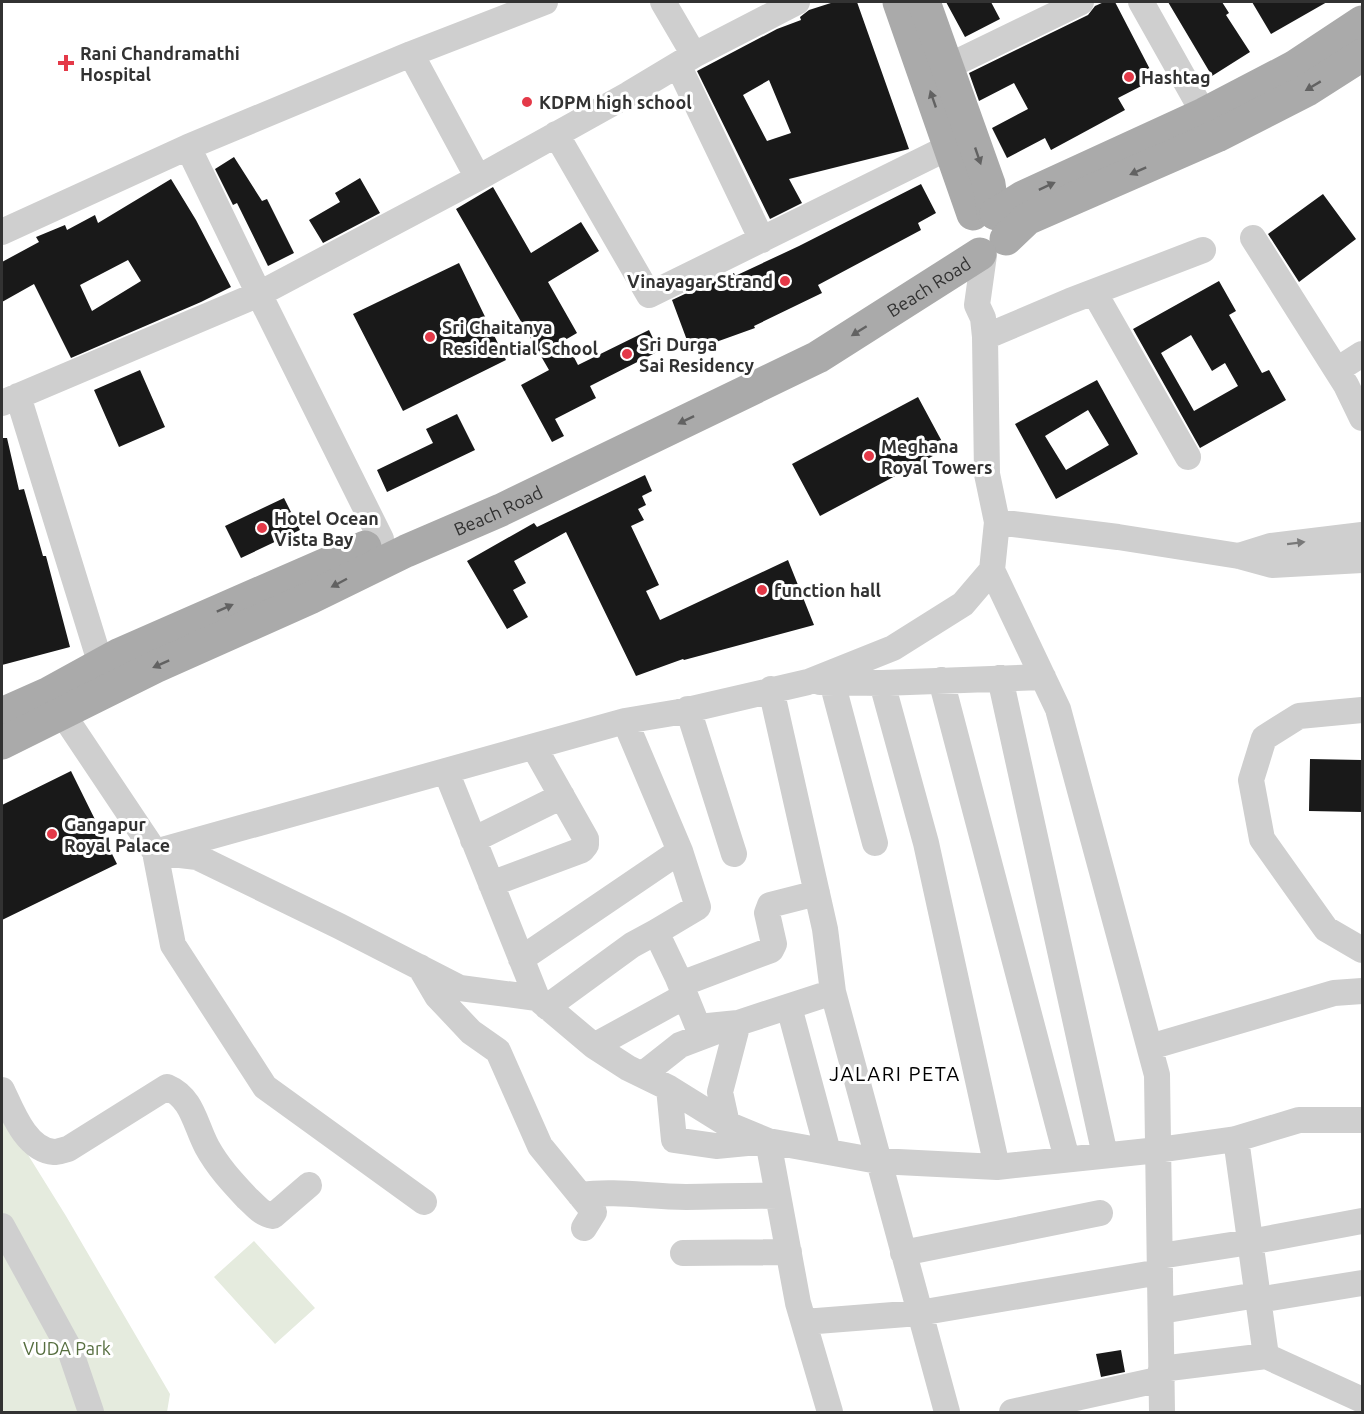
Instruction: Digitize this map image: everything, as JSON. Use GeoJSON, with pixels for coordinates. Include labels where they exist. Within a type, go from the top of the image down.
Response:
{"type":"FeatureCollection","features":[{"type":"Feature","properties":{"kind":"main road"},"geometry":{"type":"LineString","coordinates":[[898,2],[949,147],[987,235]]}},
{"type":"Feature","properties":{"kind":"main road"},"geometry":{"type":"LineString","coordinates":[[924,2],[988,184],[987,235]]}},
{"type":"Feature","properties":{"kind":"main road","name":"Beach Road"},"geometry":{"type":"LineString","coordinates":[[2,714],[55,704],[155,667],[310,598],[378,563],[501,510],[818,357],[987,235],[1023,197],[1204,114],[1294,68],[1362,22]]}},
{"type":"Feature","properties":{"kind":"main road","name":"Beach Road"},"geometry":{"type":"LineString","coordinates":[[2,743],[120,654],[478,496],[805,340],[987,235],[1217,136],[1307,90],[1362,55]]}},
{"type":"Feature","properties":{"kind":"street"},"geometry":{"type":"LineString","coordinates":[[2,232],[188,147],[411,54],[545,2]]}},
{"type":"Feature","properties":{"kind":"street"},"geometry":{"type":"LineString","coordinates":[[663,2],[762,240]]}},
{"type":"Feature","properties":{"kind":"street"},"geometry":{"type":"LineString","coordinates":[[97,652],[10,400],[259,294],[478,178],[686,60],[796,2]]}},
{"type":"Feature","properties":{"kind":"street"},"geometry":{"type":"LineString","coordinates":[[947,67],[1081,2]]}},
{"type":"Feature","properties":{"kind":"street"},"geometry":{"type":"LineString","coordinates":[[1141,2],[1204,114]]}},
{"type":"Feature","properties":{"kind":"street"},"geometry":{"type":"LineString","coordinates":[[411,54],[478,178]]}},
{"type":"Feature","properties":{"kind":"street"},"geometry":{"type":"LineString","coordinates":[[556,134],[649,295],[949,147]]}},
{"type":"Feature","properties":{"kind":"street"},"geometry":{"type":"LineString","coordinates":[[188,147],[381,539]]}},
{"type":"Feature","properties":{"kind":"street"},"geometry":{"type":"LineString","coordinates":[[987,235],[990,306],[984,328],[987,474],[997,522],[992,570],[1058,709],[1157,1075],[1162,1413]]}},
{"type":"Feature","properties":{"kind":"street"},"geometry":{"type":"LineString","coordinates":[[1253,238],[1337,370],[1362,418]]}},
{"type":"Feature","properties":{"kind":"street"},"geometry":{"type":"LineString","coordinates":[[984,328],[1094,292],[1203,250]]}},
{"type":"Feature","properties":{"kind":"street"},"geometry":{"type":"LineString","coordinates":[[1094,292],[1188,457]]}},
{"type":"Feature","properties":{"kind":"street"},"geometry":{"type":"LineString","coordinates":[[1337,370],[1362,354]]}},
{"type":"Feature","properties":{"kind":"street"},"geometry":{"type":"LineString","coordinates":[[997,522],[1118,537],[1239,556],[1272,565],[1362,560]]}},
{"type":"Feature","properties":{"kind":"street"},"geometry":{"type":"LineString","coordinates":[[1239,556],[1271,546],[1362,535]]}},
{"type":"Feature","properties":{"kind":"street"},"geometry":{"type":"LineString","coordinates":[[820,682],[893,648],[963,604],[992,570]]}},
{"type":"Feature","properties":{"kind":"street"},"geometry":{"type":"LineString","coordinates":[[155,852],[625,722],[771,689],[820,682],[1043,677]]}},
{"type":"Feature","properties":{"kind":"street"},"geometry":{"type":"LineString","coordinates":[[1000,678],[1105,1155]]}},
{"type":"Feature","properties":{"kind":"street"},"geometry":{"type":"LineString","coordinates":[[941,680],[1067,1159]]}},
{"type":"Feature","properties":{"kind":"street"},"geometry":{"type":"LineString","coordinates":[[820,682],[875,843]]}},
{"type":"Feature","properties":{"kind":"street"},"geometry":{"type":"LineString","coordinates":[[882,682],[926,843],[997,1167]]}},
{"type":"Feature","properties":{"kind":"street"},"geometry":{"type":"LineString","coordinates":[[771,689],[825,929],[833,993],[947,1413]]}},
{"type":"Feature","properties":{"kind":"street"},"geometry":{"type":"LineString","coordinates":[[55,704],[155,852],[173,945],[265,1087],[423,1202]]}},
{"type":"Feature","properties":{"kind":"street"},"geometry":{"type":"LineString","coordinates":[[688,709],[734,854]]}},
{"type":"Feature","properties":{"kind":"street"},"geometry":{"type":"LineString","coordinates":[[1362,710],[1299,716],[1273,732],[1264,738],[1251,780],[1262,839],[1326,929],[1362,950]]}},
{"type":"Feature","properties":{"kind":"street"},"geometry":{"type":"LineString","coordinates":[[155,852],[196,857],[460,988],[542,1002],[632,945],[698,907],[680,851],[625,722]]}},
{"type":"Feature","properties":{"kind":"street"},"geometry":{"type":"LineString","coordinates":[[491,885],[582,850],[586,845],[586,838],[534,747]]}},
{"type":"Feature","properties":{"kind":"street"},"geometry":{"type":"LineString","coordinates":[[446,771],[521,959],[542,1002],[594,1046],[628,1068],[669,1088],[727,1124],[768,1141],[878,1161],[997,1167],[1158,1150],[1236,1139],[1299,1120],[1362,1120]]}},
{"type":"Feature","properties":{"kind":"street"},"geometry":{"type":"LineString","coordinates":[[473,840],[562,796]]}},
{"type":"Feature","properties":{"kind":"street"},"geometry":{"type":"LineString","coordinates":[[521,959],[680,851]]}},
{"type":"Feature","properties":{"kind":"street"},"geometry":{"type":"LineString","coordinates":[[594,1046],[683,990],[771,950],[774,944],[767,913],[770,905],[817,893]]}},
{"type":"Feature","properties":{"kind":"street"},"geometry":{"type":"LineString","coordinates":[[656,932],[698,1027],[738,1023]]}},
{"type":"Feature","properties":{"kind":"street"},"geometry":{"type":"LineString","coordinates":[[420,967],[437,996],[471,1032],[498,1051],[540,1146],[594,1212],[584,1228]]}},
{"type":"Feature","properties":{"kind":"street"},"geometry":{"type":"LineString","coordinates":[[1149,1047],[1334,993],[1362,991]]}},
{"type":"Feature","properties":{"kind":"street"},"geometry":{"type":"LineString","coordinates":[[642,1075],[681,1045],[738,1023],[833,993]]}},
{"type":"Feature","properties":{"kind":"street"},"geometry":{"type":"LineString","coordinates":[[789,1006],[828,1152]]}},
{"type":"Feature","properties":{"kind":"street"},"geometry":{"type":"LineString","coordinates":[[727,1124],[720,1092],[738,1023]]}},
{"type":"Feature","properties":{"kind":"street"},"geometry":{"type":"LineString","coordinates":[[2,1090],[28,1137],[38,1147],[54,1152],[68,1149],[167,1087],[174,1090],[188,1103],[207,1146],[225,1175],[264,1214],[273,1216],[309,1185]]}},
{"type":"Feature","properties":{"kind":"street"},"geometry":{"type":"LineString","coordinates":[[669,1088],[674,1140],[716,1146],[768,1141]]}},
{"type":"Feature","properties":{"kind":"street"},"geometry":{"type":"LineString","coordinates":[[1236,1139],[1266,1356]]}},
{"type":"Feature","properties":{"kind":"street"},"geometry":{"type":"LineString","coordinates":[[768,1141],[804,1322],[830,1413]]}},
{"type":"Feature","properties":{"kind":"street"},"geometry":{"type":"LineString","coordinates":[[580,1195],[626,1192],[685,1197],[778,1196]]}},
{"type":"Feature","properties":{"kind":"street"},"geometry":{"type":"LineString","coordinates":[[903,1253],[1100,1213]]}},
{"type":"Feature","properties":{"kind":"street"},"geometry":{"type":"LineString","coordinates":[[804,1322],[919,1312],[1160,1264],[1250,1242],[1362,1221]]}},
{"type":"Feature","properties":{"kind":"street"},"geometry":{"type":"LineString","coordinates":[[2,1226],[70,1350],[91,1413]]}},
{"type":"Feature","properties":{"kind":"street"},"geometry":{"type":"LineString","coordinates":[[683,1252],[789,1252]]}},
{"type":"Feature","properties":{"kind":"street"},"geometry":{"type":"LineString","coordinates":[[1161,1311],[1362,1283]]}},
{"type":"Feature","properties":{"kind":"street"},"geometry":{"type":"LineString","coordinates":[[1012,1413],[1162,1374],[1266,1356],[1362,1400]]}},
{"type":"Feature","properties":{"kind":"green space","name":"VUDA Park"},"geometry":{"type":"Polygon","coordinates":[[[2,1113],[66,1216],[170,1394],[167,1412],[2,1412],[2,1113]]]}},
{"type":"Feature","properties":{"kind":"green space"},"geometry":{"type":"Polygon","coordinates":[[[254,1241],[315,1308],[275,1344],[214,1277],[254,1241]]]}},
{"type":"Feature","properties":{"kind":"building"},"geometry":{"type":"Polygon","coordinates":[[[834,2],[857,2],[909,149],[789,179],[802,203],[770,219],[697,71],[777,29],[801,20],[800,17],[809,10],[834,2]],[[769,80],[743,95],[767,141],[791,133],[769,80]]]}},
{"type":"Feature","properties":{"kind":"building"},"geometry":{"type":"Polygon","coordinates":[[[946,2],[991,2],[1000,19],[965,37],[946,2]]]}},
{"type":"Feature","properties":{"kind":"building"},"geometry":{"type":"Polygon","coordinates":[[[1104,2],[1115,2],[1155,79],[1118,98],[1125,110],[1051,150],[1045,138],[1007,158],[992,128],[1028,109],[1014,83],[979,101],[969,73],[1088,15],[1095,6],[1104,2]]]}},
{"type":"Feature","properties":{"kind":"building"},"geometry":{"type":"Polygon","coordinates":[[[1168,2],[1222,2],[1229,13],[1226,15],[1250,52],[1212,76],[1168,2]]]}},
{"type":"Feature","properties":{"kind":"building"},"geometry":{"type":"Polygon","coordinates":[[[1252,2],[1327,2],[1271,34],[1252,2]]]}},
{"type":"Feature","properties":{"kind":"building"},"geometry":{"type":"Polygon","coordinates":[[[234,157],[262,201],[267,199],[294,253],[268,266],[237,203],[233,205],[215,169],[234,157]]]}},
{"type":"Feature","properties":{"kind":"building"},"geometry":{"type":"Polygon","coordinates":[[[360,178],[380,213],[323,243],[309,220],[340,202],[335,193],[360,178]]]}},
{"type":"Feature","properties":{"kind":"building"},"geometry":{"type":"Polygon","coordinates":[[[171,179],[196,220],[231,287],[71,358],[34,284],[2,302],[2,262],[39,242],[36,237],[65,225],[67,230],[95,215],[98,223],[171,179]],[[128,260],[80,285],[92,311],[141,281],[128,260]]]}},
{"type":"Feature","properties":{"kind":"building"},"geometry":{"type":"Polygon","coordinates":[[[921,184],[936,213],[918,223],[921,230],[818,285],[822,293],[754,326],[755,328],[691,351],[672,300],[734,273],[735,276],[921,184]]]}},
{"type":"Feature","properties":{"kind":"building"},"geometry":{"type":"Polygon","coordinates":[[[493,187],[531,253],[581,222],[599,251],[548,282],[577,333],[565,340],[578,365],[649,330],[659,351],[590,386],[596,398],[555,419],[564,436],[552,442],[521,385],[549,370],[456,209],[493,187]]]}},
{"type":"Feature","properties":{"kind":"building"},"geometry":{"type":"Polygon","coordinates":[[[1323,194],[1356,239],[1299,282],[1268,234],[1323,194]]]}},
{"type":"Feature","properties":{"kind":"building","name":"Sri Chaitanya Residential School"},"geometry":{"type":"Polygon","coordinates":[[[459,263],[506,360],[403,411],[353,314],[459,263]]]}},
{"type":"Feature","properties":{"kind":"building"},"geometry":{"type":"Polygon","coordinates":[[[1219,281],[1236,311],[1229,315],[1262,373],[1269,370],[1286,400],[1200,448],[1133,329],[1219,281]],[[1191,335],[1161,353],[1194,411],[1238,386],[1225,363],[1212,371],[1191,335]]]}},
{"type":"Feature","properties":{"kind":"building"},"geometry":{"type":"Polygon","coordinates":[[[140,370],[165,427],[119,447],[94,390],[140,370]]]}},
{"type":"Feature","properties":{"kind":"building"},"geometry":{"type":"Polygon","coordinates":[[[1097,380],[1138,454],[1056,499],[1015,424],[1097,380]],[[1088,410],[1045,436],[1066,470],[1109,445],[1088,410]]]}},
{"type":"Feature","properties":{"kind":"building","name":"Meghana Royal Towers"},"geometry":{"type":"Polygon","coordinates":[[[918,397],[946,449],[820,516],[792,464],[918,397]]]}},
{"type":"Feature","properties":{"kind":"building"},"geometry":{"type":"Polygon","coordinates":[[[457,414],[475,450],[387,492],[377,470],[433,443],[426,429],[457,414]]]}},
{"type":"Feature","properties":{"kind":"building"},"geometry":{"type":"Polygon","coordinates":[[[2,438],[7,438],[19,490],[24,489],[43,556],[46,556],[70,647],[2,665],[2,438]]]}},
{"type":"Feature","properties":{"kind":"building"},"geometry":{"type":"Polygon","coordinates":[[[645,475],[652,491],[642,496],[646,505],[638,509],[644,520],[631,526],[659,585],[646,591],[660,620],[788,560],[814,625],[683,659],[636,676],[566,532],[514,561],[526,583],[513,590],[528,617],[507,629],[467,561],[534,523],[537,527],[645,475]]]}},
{"type":"Feature","properties":{"kind":"building","name":"Hotel Ocean Vista Bay"},"geometry":{"type":"Polygon","coordinates":[[[284,498],[300,530],[241,558],[225,526],[284,498]]]}},
{"type":"Feature","properties":{"kind":"building"},"geometry":{"type":"Polygon","coordinates":[[[1310,759],[1362,760],[1362,812],[1309,811],[1310,759]]]}},
{"type":"Feature","properties":{"kind":"building","name":"Gangapur Royal Palace"},"geometry":{"type":"Polygon","coordinates":[[[71,771],[117,864],[2,920],[2,805],[71,771]]]}},
{"type":"Feature","properties":{"kind":"building"},"geometry":{"type":"Polygon","coordinates":[[[1121,1350],[1125,1372],[1101,1377],[1096,1354],[1121,1350]]]}},
{"type":"Feature","properties":{"kind":"place","name":"Rani Chandramathi Hospital"},"geometry":{"type":"Point","coordinates":[66,63]}},
{"type":"Feature","properties":{"kind":"place","name":"Hashtag"},"geometry":{"type":"Point","coordinates":[1129,77]}},
{"type":"Feature","properties":{"kind":"place","name":"KDPM high school"},"geometry":{"type":"Point","coordinates":[527,102]}},
{"type":"Feature","properties":{"kind":"place","name":"Vinayagar Strand"},"geometry":{"type":"Point","coordinates":[785,281]}},
{"type":"Feature","properties":{"kind":"place","name":"Sri Chaitanya Residential School"},"geometry":{"type":"Point","coordinates":[430,337]}},
{"type":"Feature","properties":{"kind":"place","name":"Sri Durga Sai Residency"},"geometry":{"type":"Point","coordinates":[627,354]}},
{"type":"Feature","properties":{"kind":"place","name":"Meghana Royal Towers"},"geometry":{"type":"Point","coordinates":[869,456]}},
{"type":"Feature","properties":{"kind":"place","name":"Hotel Ocean Vista Bay"},"geometry":{"type":"Point","coordinates":[262,528]}},
{"type":"Feature","properties":{"kind":"place","name":"function hall"},"geometry":{"type":"Point","coordinates":[762,590]}},
{"type":"Feature","properties":{"kind":"place","name":"Gangapur Royal Palace"},"geometry":{"type":"Point","coordinates":[52,834]}},
{"type":"Feature","properties":{"kind":"district","name":"JALARI PETA"},"geometry":{"type":"Point","coordinates":[895,1073]}}]}
